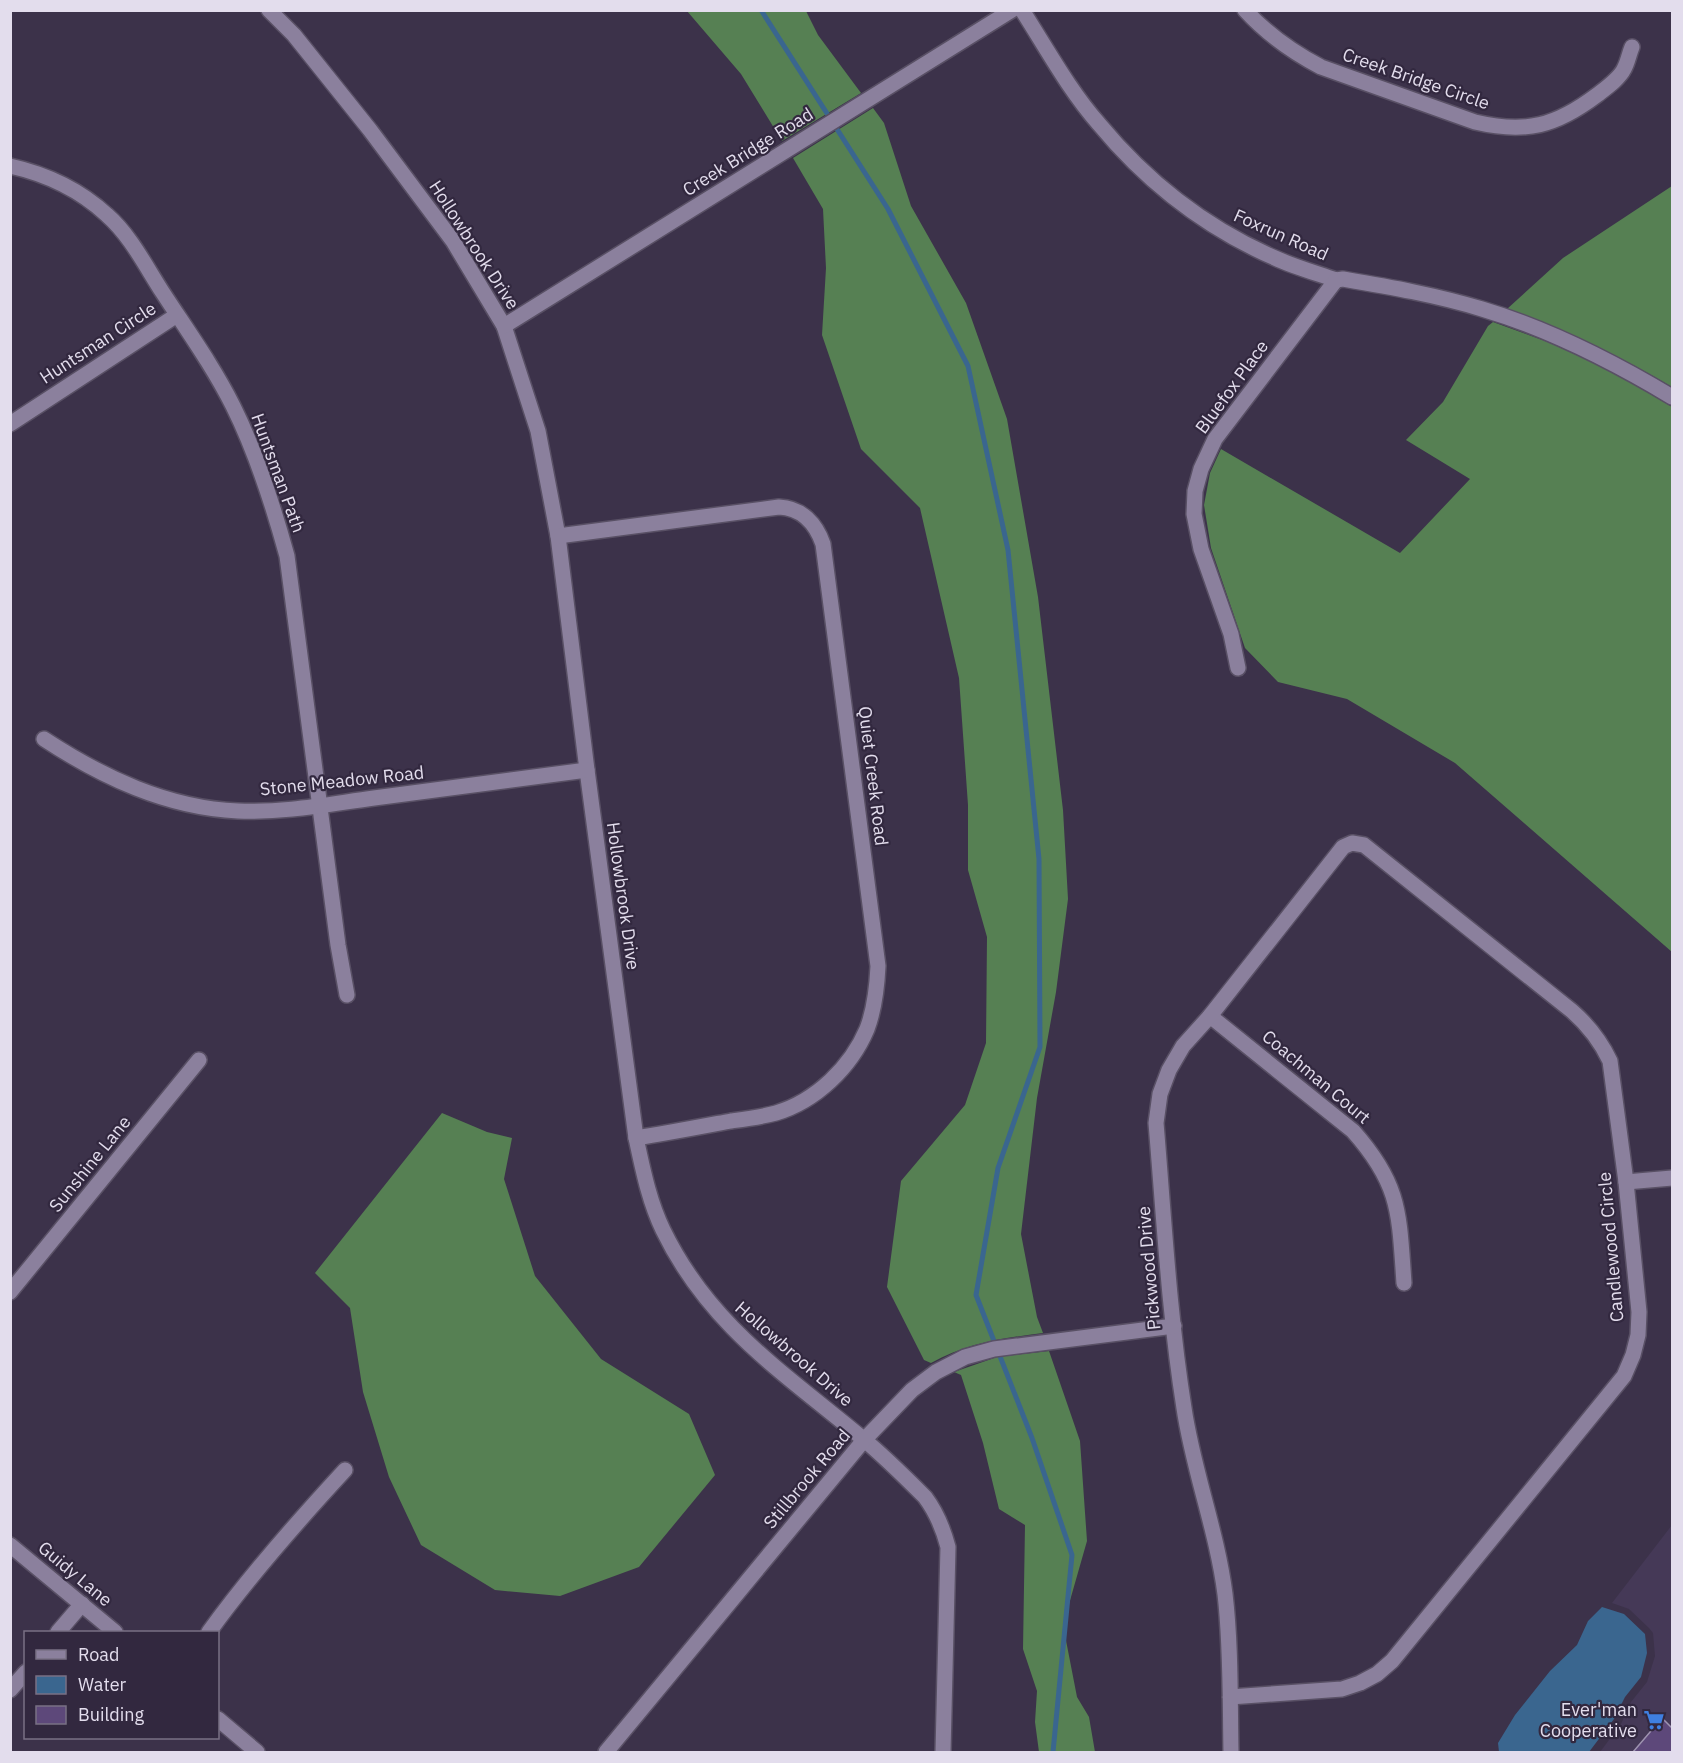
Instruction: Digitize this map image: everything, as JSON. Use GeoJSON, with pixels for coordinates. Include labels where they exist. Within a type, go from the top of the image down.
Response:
{"type":"FeatureCollection","features":[{"type":"Feature","properties":{"kind":"street","name":"Hollowbrook Drive"},"geometry":{"type":"LineString","coordinates":[[269,10],[294,35],[384,148],[453,241],[504,326],[538,431],[558,536],[636,1138],[648,1193],[662,1228],[695,1285],[716,1312],[738,1336],[864,1440],[926,1497],[942,1526],[948,1547],[943,1752]]}},
{"type":"Feature","properties":{"kind":"street","name":"Creek Bridge Road"},"geometry":{"type":"LineString","coordinates":[[504,326],[1012,10]]}},
{"type":"Feature","properties":{"kind":"street","name":"Foxrun Road"},"geometry":{"type":"LineString","coordinates":[[1022,10],[1074,92],[1097,123],[1152,180],[1182,205],[1215,227],[1276,258],[1336,280],[1343,279],[1414,291],[1483,309],[1550,333],[1615,363],[1672,397]]}},
{"type":"Feature","properties":{"kind":"street","name":"Creek Bridge Circle"},"geometry":{"type":"LineString","coordinates":[[1245,10],[1278,42],[1321,67],[1495,127],[1537,126],[1576,111],[1608,86],[1624,69],[1632,47]]}},
{"type":"Feature","properties":{"kind":"street","name":"Huntsman Path"},"geometry":{"type":"LineString","coordinates":[[10,166],[30,171],[64,185],[80,194],[121,228],[207,359],[233,406],[255,454],[273,505],[287,556],[338,945],[347,996]]}},
{"type":"Feature","properties":{"kind":"street","name":"Bluefox Place"},"geometry":{"type":"LineString","coordinates":[[1238,668],[1232,634],[1202,549],[1194,514],[1195,491],[1200,469],[1215,439],[1336,280]]}},
{"type":"Feature","properties":{"kind":"street","name":"Huntsman Circle"},"geometry":{"type":"LineString","coordinates":[[10,424],[177,315]]}},
{"type":"Feature","properties":{"kind":"street","name":"Quiet Creek Road"},"geometry":{"type":"LineString","coordinates":[[558,536],[779,507],[796,510],[810,520],[819,532],[823,544],[878,966],[877,991],[869,1020],[855,1051],[840,1071],[821,1089],[800,1103],[776,1113],[636,1138]]}},
{"type":"Feature","properties":{"kind":"street","name":"Stone Meadow Road"},"geometry":{"type":"LineString","coordinates":[[44,739],[81,763],[136,789],[196,805],[238,811],[321,806],[587,770]]}},
{"type":"Feature","properties":{"kind":"street","name":"Pickwood Drive"},"geometry":{"type":"LineString","coordinates":[[1231,1752],[1225,1594],[1184,1409],[1174,1326],[1156,1123],[1158,1103],[1169,1070],[1183,1046],[1210,1016],[1343,848],[1352,843]]}},
{"type":"Feature","properties":{"kind":"street","name":"Candlewood Circle"},"geometry":{"type":"LineString","coordinates":[[1230,1697],[1342,1689],[1377,1674],[1392,1661],[1624,1376],[1638,1335],[1639,1312],[1626,1182],[1610,1061],[1601,1042],[1588,1025],[1364,844],[1352,843]]}},
{"type":"Feature","properties":{"kind":"street","name":"Coachman Court"},"geometry":{"type":"LineString","coordinates":[[1210,1016],[1353,1131],[1373,1154],[1386,1175],[1395,1198],[1400,1219],[1404,1283]]}},
{"type":"Feature","properties":{"kind":"street","name":"Sunshine Lane"},"geometry":{"type":"LineString","coordinates":[[10,1292],[199,1060]]}},
{"type":"Feature","properties":{"kind":"street"},"geometry":{"type":"LineString","coordinates":[[1626,1182],[1672,1178]]}},
{"type":"Feature","properties":{"kind":"street","name":"Stillbrook Road"},"geometry":{"type":"LineString","coordinates":[[606,1752],[864,1440],[912,1390],[936,1372],[965,1357],[994,1348],[1174,1326]]}},
{"type":"Feature","properties":{"kind":"street"},"geometry":{"type":"LineString","coordinates":[[210,1631],[235,1596],[311,1506],[345,1470]]}},
{"type":"Feature","properties":{"kind":"street","name":"Guidy Lane"},"geometry":{"type":"LineString","coordinates":[[10,1545],[114,1631]]}},
{"type":"Feature","properties":{"kind":"street"},"geometry":{"type":"LineString","coordinates":[[59,1631],[82,1604]]}},
{"type":"Feature","properties":{"kind":"street"},"geometry":{"type":"LineString","coordinates":[[10,1690],[24,1674]]}},
{"type":"Feature","properties":{"kind":"street"},"geometry":{"type":"LineString","coordinates":[[219,1720],[257,1752]]}},
{"type":"Feature","properties":{"kind":"shaded area"},"geometry":{"type":"Polygon","coordinates":[[[1672,1525],[1672,1752],[1600,1752],[1621,1724],[1631,1702],[1647,1682],[1655,1656],[1653,1633],[1649,1628],[1629,1609],[1612,1603],[1672,1525]]]}},
{"type":"Feature","properties":{"kind":"green space"},"geometry":{"type":"Polygon","coordinates":[[[687,11],[806,11],[818,35],[861,93],[782,141],[741,74],[687,11]]]}},
{"type":"Feature","properties":{"kind":"green space"},"geometry":{"type":"Polygon","coordinates":[[[873,108],[884,123],[911,206],[966,303],[1007,419],[1038,597],[1063,810],[1068,899],[1056,992],[1037,1098],[1021,1234],[1037,1317],[1043,1333],[999,1339],[972,1346],[931,1363],[924,1360],[887,1287],[901,1181],[965,1105],[986,1043],[987,937],[968,870],[968,805],[959,678],[920,508],[861,449],[822,335],[826,268],[823,209],[793,158],[873,108]]]}},
{"type":"Feature","properties":{"kind":"green space"},"geometry":{"type":"Polygon","coordinates":[[[1672,186],[1672,387],[1592,344],[1507,309],[1563,258],[1672,186]]]}},
{"type":"Feature","properties":{"kind":"green space"},"geometry":{"type":"Polygon","coordinates":[[[1493,322],[1548,342],[1612,371],[1672,407],[1672,952],[1455,763],[1347,699],[1278,682],[1245,648],[1211,548],[1204,505],[1210,473],[1221,449],[1400,553],[1470,479],[1406,440],[1443,402],[1488,326],[1493,322]]]}},
{"type":"Feature","properties":{"kind":"green space"},"geometry":{"type":"Polygon","coordinates":[[[442,1113],[487,1132],[512,1138],[504,1179],[535,1276],[601,1359],[689,1414],[715,1475],[639,1567],[560,1596],[495,1590],[421,1545],[389,1477],[363,1392],[350,1308],[315,1273],[442,1113]]]}},
{"type":"Feature","properties":{"kind":"green space"},"geometry":{"type":"Polygon","coordinates":[[[1049,1351],[1080,1441],[1087,1541],[1063,1625],[1077,1697],[1089,1717],[1095,1752],[1039,1752],[1035,1722],[1037,1691],[1023,1649],[1025,1525],[999,1509],[983,1443],[961,1375],[954,1372],[997,1357],[1049,1351]]]}},
{"type":"Feature","properties":{"kind":"water"},"geometry":{"type":"Polygon","coordinates":[[[1602,1607],[1624,1614],[1645,1634],[1647,1653],[1641,1677],[1625,1697],[1614,1719],[1589,1752],[1499,1752],[1498,1743],[1515,1715],[1550,1671],[1577,1645],[1588,1621],[1602,1607]]]}},
{"type":"Feature","properties":{"kind":"building","name":"Ever'man Cooperative"},"geometry":{"type":"Polygon","coordinates":[[[1662,1718],[1672,1728],[1672,1752],[1633,1752],[1662,1718]]]}},
{"type":"Feature","properties":{"kind":"waterway"},"geometry":{"type":"LineString","coordinates":[[761,10],[888,209],[968,366],[1008,550],[1039,859],[1040,1047],[998,1168],[976,1295],[1032,1438],[1072,1555],[1053,1752]]}},
{"type":"Feature","properties":{"kind":"place","name":"Ever'man Cooperative"},"geometry":{"type":"Point","coordinates":[1654,1720]}}]}
